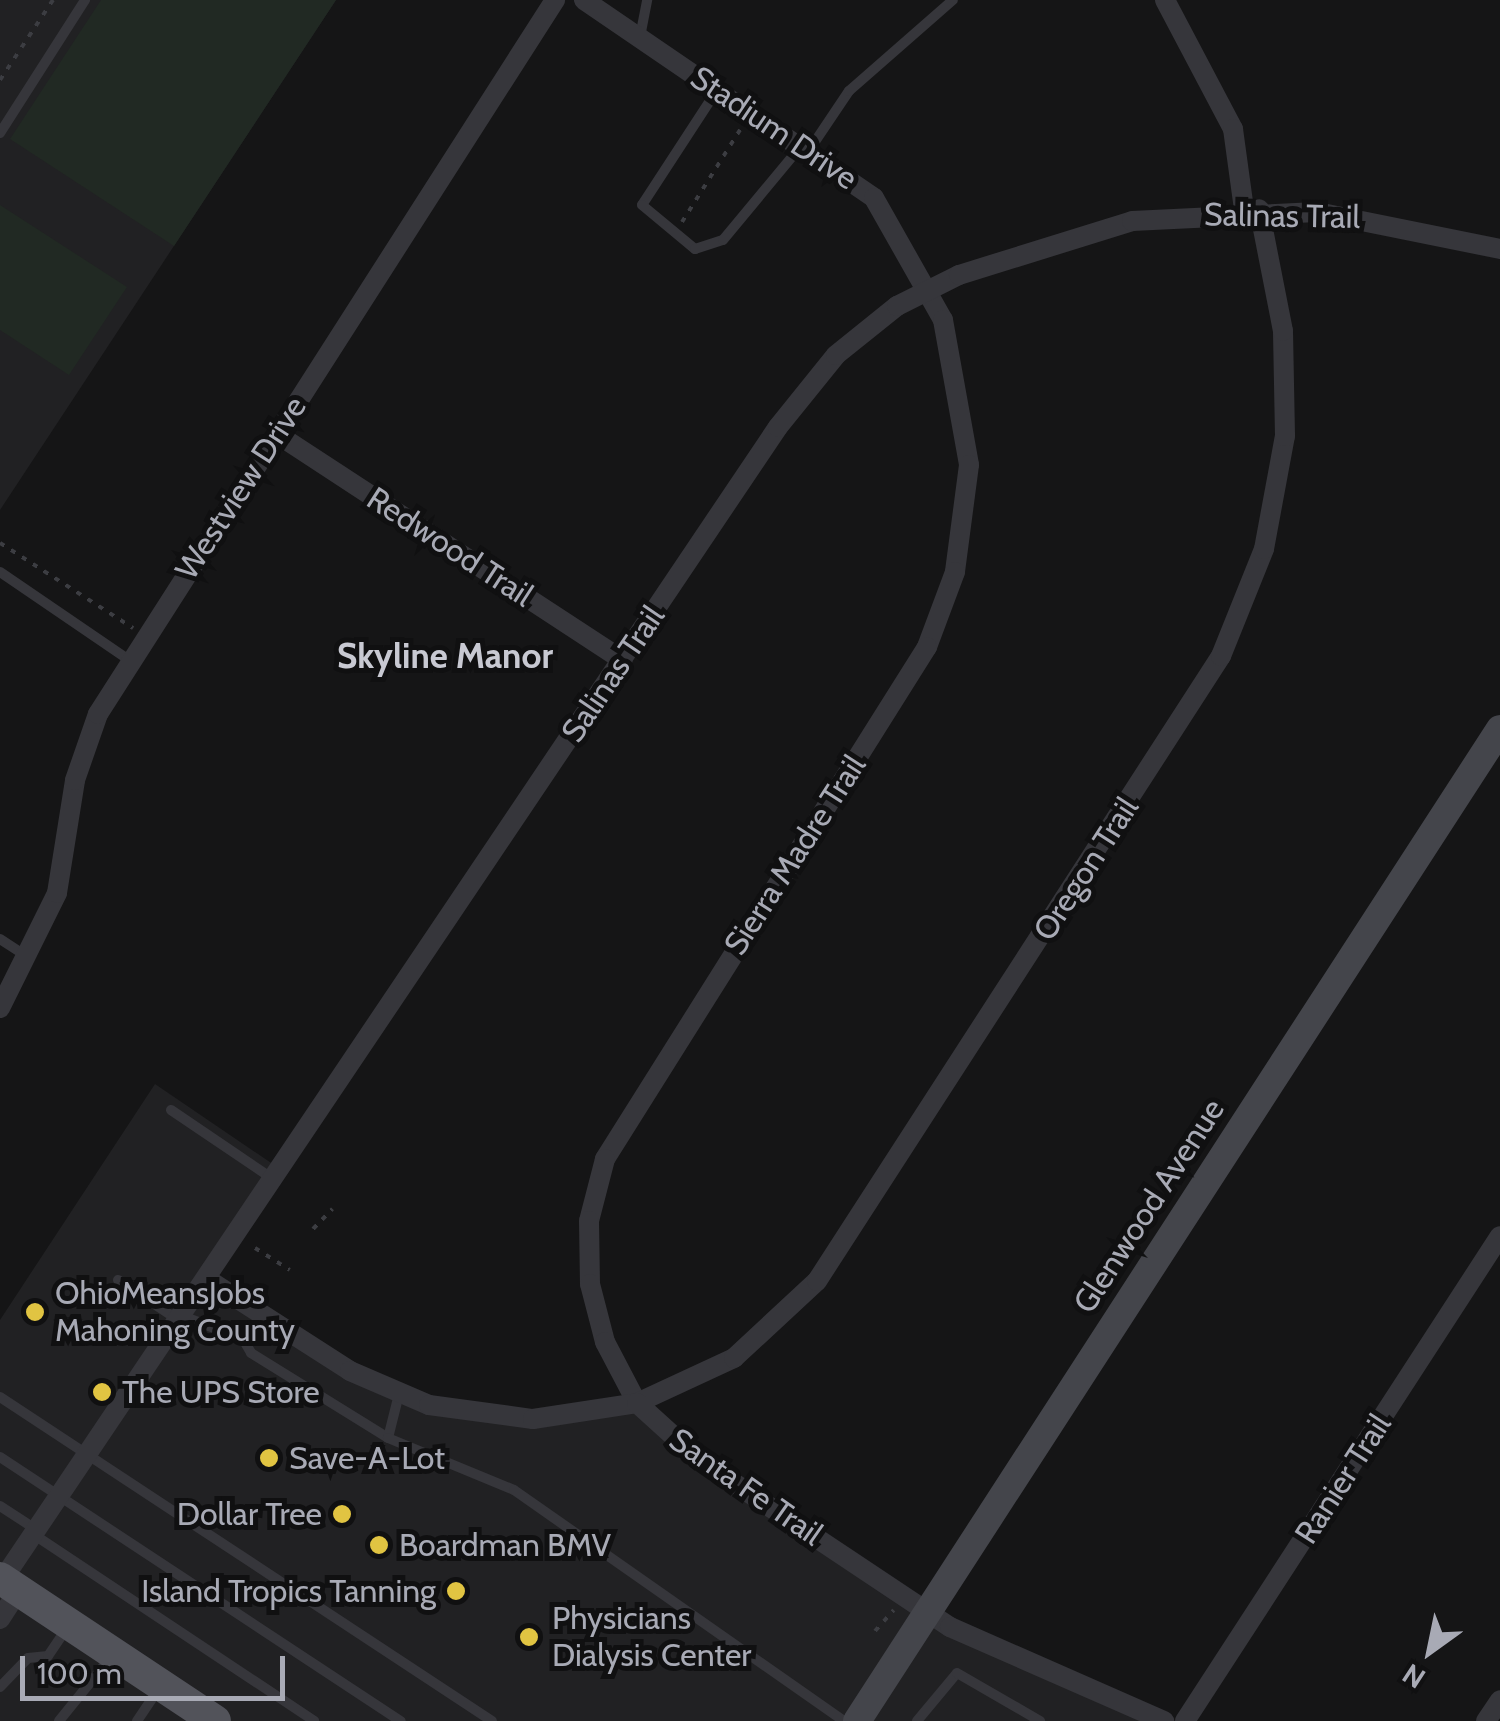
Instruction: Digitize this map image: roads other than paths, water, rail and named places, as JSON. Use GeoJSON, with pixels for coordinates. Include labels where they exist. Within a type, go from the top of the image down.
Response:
{"type":"FeatureCollection","features":[{"type":"Feature","properties":{"kind":"main road"},"geometry":{"type":"LineString","coordinates":[[7,1582],[215,1721]]}},
{"type":"Feature","properties":{"kind":"street","name":"Westview Drive"},"geometry":{"type":"LineString","coordinates":[[0,1008],[31,959],[57,892],[85,747],[129,660],[555,0]]}},
{"type":"Feature","properties":{"kind":"street","name":"Stadium Drive"},"geometry":{"type":"LineString","coordinates":[[584,0],[806,146],[874,198],[928,290]]}},
{"type":"Feature","properties":{"kind":"street","name":"Oregon Trail"},"geometry":{"type":"LineString","coordinates":[[636,1403],[734,1358],[817,1281],[1221,656],[1264,549],[1285,436],[1283,331],[1233,129],[1165,0]]}},
{"type":"Feature","properties":{"kind":"street","name":"Salinas Trail"},"geometry":{"type":"LineString","coordinates":[[0,1619],[7,1582],[38,1534],[623,660],[808,386],[868,328],[928,290],[1062,238],[1251,209],[1385,219],[1500,248]]}},
{"type":"Feature","properties":{"kind":"street","name":"Sierra Madre Trail"},"geometry":{"type":"LineString","coordinates":[[636,1403],[605,1342],[590,1284],[589,1222],[605,1158],[912,675],[955,572],[967,426],[928,290]]}},
{"type":"Feature","properties":{"kind":"street","name":"Redwood Trail"},"geometry":{"type":"LineString","coordinates":[[277,434],[623,660]]}},
{"type":"Feature","properties":{"kind":"street","name":"Glenwood Avenue"},"geometry":{"type":"LineString","coordinates":[[857,1721],[1500,729]]}},
{"type":"Feature","properties":{"kind":"street","name":"Ranier Trail"},"geometry":{"type":"LineString","coordinates":[[1185,1721],[1500,1236]]}},
{"type":"Feature","properties":{"kind":"street"},"geometry":{"type":"LineString","coordinates":[[210,1281],[399,1394],[533,1419],[636,1403]]}},
{"type":"Feature","properties":{"kind":"street","name":"Santa Fe Trail"},"geometry":{"type":"LineString","coordinates":[[636,1403],[700,1461],[928,1611],[1164,1721]]}},
{"type":"Feature","properties":{"kind":"street"},"geometry":{"type":"LineString","coordinates":[[1486,1721],[1500,1700]]}},
{"type":"Feature","properties":{"kind":"lane"},"geometry":{"type":"LineString","coordinates":[[0,134],[85,0]]}},
{"type":"Feature","properties":{"kind":"lane"},"geometry":{"type":"LineString","coordinates":[[639,38],[647,0]]}},
{"type":"Feature","properties":{"kind":"lane"},"geometry":{"type":"LineString","coordinates":[[718,89],[642,205],[674,234],[713,248],[806,146],[849,90],[954,0]]}},
{"type":"Feature","properties":{"kind":"lane"},"geometry":{"type":"LineString","coordinates":[[0,572],[129,660]]}},
{"type":"Feature","properties":{"kind":"lane"},"geometry":{"type":"LineString","coordinates":[[0,939],[31,959]]}},
{"type":"Feature","properties":{"kind":"lane"},"geometry":{"type":"LineString","coordinates":[[171,1110],[276,1181]]}},
{"type":"Feature","properties":{"kind":"lane"},"geometry":{"type":"LineString","coordinates":[[118,1280],[184,1320],[243,1339],[251,1353],[388,1438],[514,1490],[844,1721]]}},
{"type":"Feature","properties":{"kind":"lane"},"geometry":{"type":"LineString","coordinates":[[243,1339],[266,1317]]}},
{"type":"Feature","properties":{"kind":"lane"},"geometry":{"type":"LineString","coordinates":[[388,1438],[399,1394]]}},
{"type":"Feature","properties":{"kind":"lane"},"geometry":{"type":"LineString","coordinates":[[0,1397],[492,1721]]}},
{"type":"Feature","properties":{"kind":"lane"},"geometry":{"type":"LineString","coordinates":[[0,1457],[401,1721]]}},
{"type":"Feature","properties":{"kind":"lane"},"geometry":{"type":"LineString","coordinates":[[0,1506],[314,1721]]}},
{"type":"Feature","properties":{"kind":"lane"},"geometry":{"type":"LineString","coordinates":[[0,1686],[28,1658],[48,1656],[69,1624]]}},
{"type":"Feature","properties":{"kind":"lane"},"geometry":{"type":"LineString","coordinates":[[59,1721],[114,1654]]}},
{"type":"Feature","properties":{"kind":"lane"},"geometry":{"type":"LineString","coordinates":[[917,1721],[957,1673],[1040,1721]]}},
{"type":"Feature","properties":{"kind":"lane"},"geometry":{"type":"LineString","coordinates":[[137,1721],[161,1685]]}},
{"type":"Feature","properties":{"kind":"place","name":"OhioMeansJobs Mahoning County"},"geometry":{"type":"Point","coordinates":[35,1312]}},
{"type":"Feature","properties":{"kind":"place","name":"The UPS Store"},"geometry":{"type":"Point","coordinates":[102,1392]}},
{"type":"Feature","properties":{"kind":"place","name":"Save-A-Lot"},"geometry":{"type":"Point","coordinates":[269,1458]}},
{"type":"Feature","properties":{"kind":"place","name":"Dollar Tree"},"geometry":{"type":"Point","coordinates":[342,1514]}},
{"type":"Feature","properties":{"kind":"place","name":"Boardman BMV"},"geometry":{"type":"Point","coordinates":[379,1545]}},
{"type":"Feature","properties":{"kind":"place","name":"Island Tropics Tanning"},"geometry":{"type":"Point","coordinates":[456,1591]}},
{"type":"Feature","properties":{"kind":"place","name":"Physicians Dialysis Center"},"geometry":{"type":"Point","coordinates":[529,1637]}},
{"type":"Feature","properties":{"kind":"district","name":"Skyline Manor"},"geometry":{"type":"Point","coordinates":[445,656]}}]}
